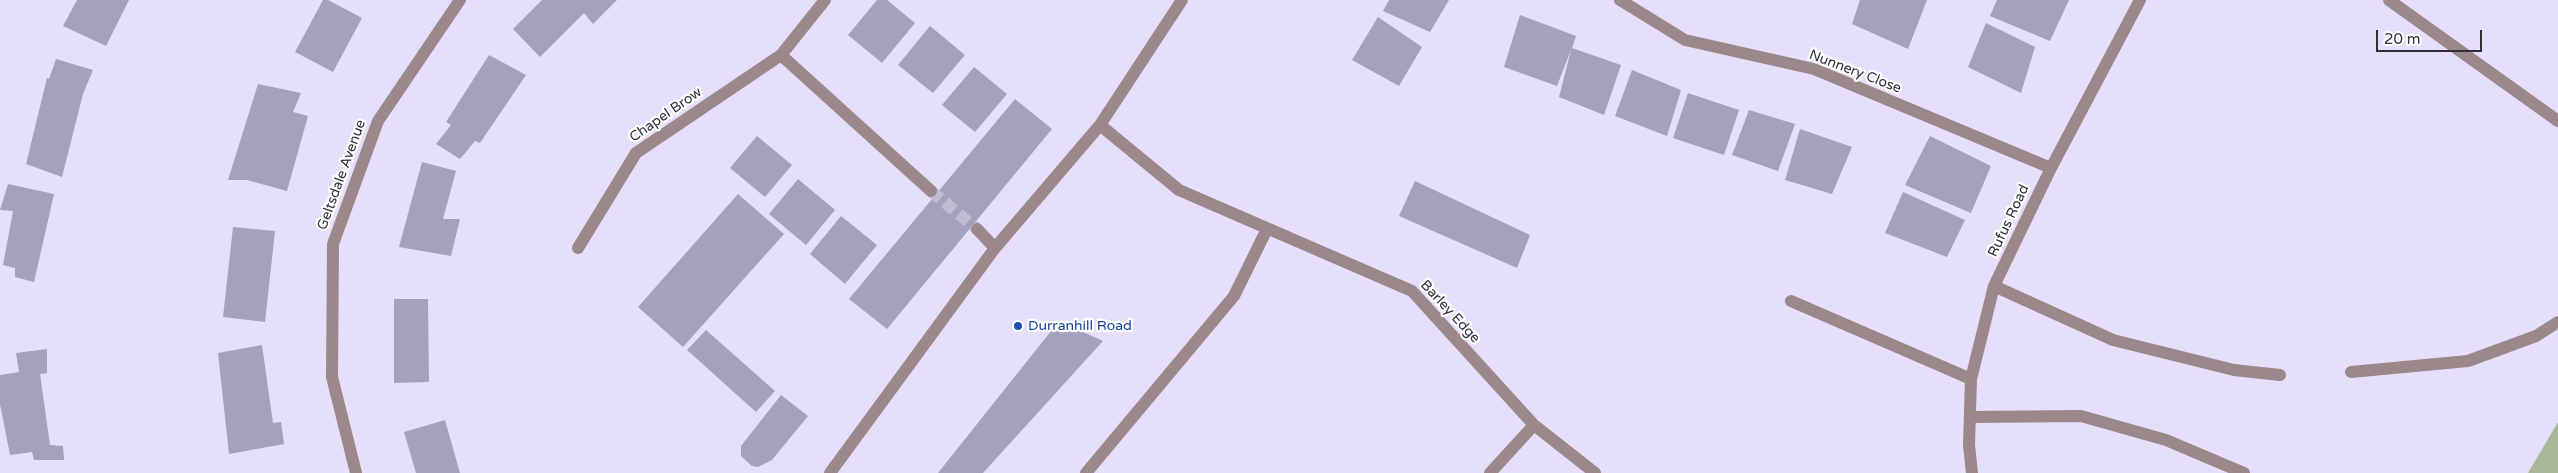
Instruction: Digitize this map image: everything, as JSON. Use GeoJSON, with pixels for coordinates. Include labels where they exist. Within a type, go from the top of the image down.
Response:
{"type":"FeatureCollection","features":[{"type":"Feature","properties":{"kind":"street","name":"Geltsdale Avenue"},"geometry":{"type":"LineString","coordinates":[[356,473],[332,378],[333,244],[378,121],[460,0]]}},
{"type":"Feature","properties":{"kind":"street","name":"Chapel Brow"},"geometry":{"type":"LineString","coordinates":[[578,248],[636,153],[781,55],[825,0]]}},
{"type":"Feature","properties":{"kind":"street"},"geometry":{"type":"LineString","coordinates":[[830,473],[995,248],[1100,124],[1182,0]]}},
{"type":"Feature","properties":{"kind":"street","name":"Nunnery Close"},"geometry":{"type":"LineString","coordinates":[[1620,0],[1685,40],[1814,69],[2051,168]]}},
{"type":"Feature","properties":{"kind":"street","name":"Rufus Road"},"geometry":{"type":"LineString","coordinates":[[1972,473],[1969,445],[1971,379],[1994,286],[2051,168],[2140,0]]}},
{"type":"Feature","properties":{"kind":"street"},"geometry":{"type":"LineString","coordinates":[[2388,0],[2558,122]]}},
{"type":"Feature","properties":{"kind":"street"},"geometry":{"type":"LineString","coordinates":[[781,55],[931,191]]}},
{"type":"Feature","properties":{"kind":"street","name":"Barley Edge"},"geometry":{"type":"LineString","coordinates":[[1100,124],[1179,190],[1412,291],[1534,425],[1595,473]]}},
{"type":"Feature","properties":{"kind":"street"},"geometry":{"type":"LineString","coordinates":[[978,229],[995,248]]}},
{"type":"Feature","properties":{"kind":"street"},"geometry":{"type":"LineString","coordinates":[[1086,473],[1234,296],[1267,229]]}},
{"type":"Feature","properties":{"kind":"street"},"geometry":{"type":"LineString","coordinates":[[1994,286],[2113,340],[2234,370],[2280,375]]}},
{"type":"Feature","properties":{"kind":"street"},"geometry":{"type":"LineString","coordinates":[[1791,301],[1971,379]]}},
{"type":"Feature","properties":{"kind":"street"},"geometry":{"type":"LineString","coordinates":[[2351,372],[2468,361],[2536,336],[2558,322]]}},
{"type":"Feature","properties":{"kind":"street"},"geometry":{"type":"LineString","coordinates":[[1970,417],[2081,416],[2166,440],[2244,473]]}},
{"type":"Feature","properties":{"kind":"street"},"geometry":{"type":"LineString","coordinates":[[1490,473],[1534,425]]}},
{"type":"Feature","properties":{"kind":"green space"},"geometry":{"type":"Polygon","coordinates":[[[2558,422],[2558,473],[2528,473],[2558,422]]]}},
{"type":"Feature","properties":{"kind":"building"},"geometry":{"type":"Polygon","coordinates":[[[77,0],[129,0],[106,46],[63,26],[77,0]]]}},
{"type":"Feature","properties":{"kind":"building"},"geometry":{"type":"Polygon","coordinates":[[[323,0],[328,0],[362,18],[333,72],[295,52],[323,0]]]}},
{"type":"Feature","properties":{"kind":"building"},"geometry":{"type":"Polygon","coordinates":[[[542,0],[617,0],[593,24],[584,13],[540,57],[513,29],[542,0]]]}},
{"type":"Feature","properties":{"kind":"building"},"geometry":{"type":"Polygon","coordinates":[[[877,0],[887,0],[915,23],[882,63],[848,35],[877,0]]]}},
{"type":"Feature","properties":{"kind":"building"},"geometry":{"type":"Polygon","coordinates":[[[1389,0],[1449,0],[1430,32],[1383,11],[1389,0]]]}},
{"type":"Feature","properties":{"kind":"building"},"geometry":{"type":"Polygon","coordinates":[[[1860,0],[1927,0],[1908,49],[1852,24],[1860,0]]]}},
{"type":"Feature","properties":{"kind":"building"},"geometry":{"type":"Polygon","coordinates":[[[1997,0],[2069,0],[2050,41],[1990,16],[1997,0]]]}},
{"type":"Feature","properties":{"kind":"building"},"geometry":{"type":"Polygon","coordinates":[[[1520,15],[1576,36],[1572,48],[1621,65],[1604,115],[1559,97],[1571,50],[1557,86],[1504,67],[1520,15]]]}},
{"type":"Feature","properties":{"kind":"building"},"geometry":{"type":"Polygon","coordinates":[[[1378,17],[1422,47],[1399,86],[1352,60],[1378,17]]]}},
{"type":"Feature","properties":{"kind":"building"},"geometry":{"type":"Polygon","coordinates":[[[1986,23],[2035,47],[2021,93],[1968,67],[1986,23]]]}},
{"type":"Feature","properties":{"kind":"building"},"geometry":{"type":"Polygon","coordinates":[[[930,26],[965,55],[933,93],[898,65],[930,26]]]}},
{"type":"Feature","properties":{"kind":"building"},"geometry":{"type":"Polygon","coordinates":[[[489,55],[526,75],[480,143],[475,141],[460,159],[436,144],[451,125],[446,122],[489,55]]]}},
{"type":"Feature","properties":{"kind":"building"},"geometry":{"type":"Polygon","coordinates":[[[56,59],[93,70],[83,94],[62,177],[26,164],[47,78],[49,79],[56,59]]]}},
{"type":"Feature","properties":{"kind":"building"},"geometry":{"type":"Polygon","coordinates":[[[974,67],[1007,94],[975,132],[942,105],[974,67]]]}},
{"type":"Feature","properties":{"kind":"building"},"geometry":{"type":"Polygon","coordinates":[[[1632,70],[1681,90],[1667,136],[1615,116],[1632,70]]]}},
{"type":"Feature","properties":{"kind":"building"},"geometry":{"type":"Polygon","coordinates":[[[258,84],[301,93],[293,112],[308,116],[287,191],[247,180],[228,180],[258,84]]]}},
{"type":"Feature","properties":{"kind":"building"},"geometry":{"type":"Polygon","coordinates":[[[1688,93],[1739,110],[1724,155],[1673,138],[1688,93]]]}},
{"type":"Feature","properties":{"kind":"building"},"geometry":{"type":"Polygon","coordinates":[[[1015,99],[1052,129],[887,329],[849,299],[1015,99]]]}},
{"type":"Feature","properties":{"kind":"building"},"geometry":{"type":"Polygon","coordinates":[[[1749,110],[1795,124],[1778,171],[1732,155],[1749,110]]]}},
{"type":"Feature","properties":{"kind":"building"},"geometry":{"type":"Polygon","coordinates":[[[1800,129],[1852,147],[1832,194],[1785,180],[1800,129]]]}},
{"type":"Feature","properties":{"kind":"building"},"geometry":{"type":"Polygon","coordinates":[[[757,136],[792,165],[765,197],[730,168],[757,136]]]}},
{"type":"Feature","properties":{"kind":"building"},"geometry":{"type":"Polygon","coordinates":[[[1930,136],[1991,166],[1971,213],[1905,185],[1930,136]]]}},
{"type":"Feature","properties":{"kind":"building"},"geometry":{"type":"Polygon","coordinates":[[[422,162],[456,171],[443,219],[460,219],[451,256],[399,247],[422,162]]]}},
{"type":"Feature","properties":{"kind":"building"},"geometry":{"type":"Polygon","coordinates":[[[798,179],[835,210],[806,245],[769,214],[798,179]]]}},
{"type":"Feature","properties":{"kind":"building"},"geometry":{"type":"Polygon","coordinates":[[[1415,181],[1530,235],[1517,268],[1399,216],[1415,181]]]}},
{"type":"Feature","properties":{"kind":"building"},"geometry":{"type":"Polygon","coordinates":[[[8,184],[54,194],[34,282],[15,277],[15,268],[3,265],[13,211],[0,210],[8,184]]]}},
{"type":"Feature","properties":{"kind":"building"},"geometry":{"type":"Polygon","coordinates":[[[1903,192],[1965,220],[1947,257],[1885,233],[1903,192]]]}},
{"type":"Feature","properties":{"kind":"building"},"geometry":{"type":"Polygon","coordinates":[[[738,194],[784,234],[683,347],[638,307],[738,194]]]}},
{"type":"Feature","properties":{"kind":"building"},"geometry":{"type":"Polygon","coordinates":[[[841,216],[877,245],[845,284],[810,254],[841,216]]]}},
{"type":"Feature","properties":{"kind":"building"},"geometry":{"type":"Polygon","coordinates":[[[233,227],[275,231],[265,322],[223,317],[233,227]]]}},
{"type":"Feature","properties":{"kind":"building"},"geometry":{"type":"Polygon","coordinates":[[[394,299],[428,299],[429,382],[394,383],[394,299]]]}},
{"type":"Feature","properties":{"kind":"building"},"geometry":{"type":"Polygon","coordinates":[[[1059,321],[1103,341],[983,473],[938,473],[1059,321]]]}},
{"type":"Feature","properties":{"kind":"building"},"geometry":{"type":"Polygon","coordinates":[[[706,330],[775,391],[756,412],[687,350],[706,330]]]}},
{"type":"Feature","properties":{"kind":"building"},"geometry":{"type":"Polygon","coordinates":[[[262,345],[273,423],[281,422],[284,444],[229,454],[218,353],[262,345]]]}},
{"type":"Feature","properties":{"kind":"building"},"geometry":{"type":"Polygon","coordinates":[[[47,349],[47,373],[40,374],[50,445],[63,446],[64,460],[34,460],[32,452],[10,455],[0,404],[0,375],[19,372],[16,353],[47,349]]]}},
{"type":"Feature","properties":{"kind":"building"},"geometry":{"type":"Polygon","coordinates":[[[781,395],[808,416],[772,460],[758,467],[752,466],[741,456],[741,446],[781,395]]]}},
{"type":"Feature","properties":{"kind":"building"},"geometry":{"type":"Polygon","coordinates":[[[445,420],[460,473],[416,473],[404,432],[445,420]]]}},
{"type":"Feature","properties":{"kind":"tunnel"},"geometry":{"type":"LineString","coordinates":[[931,191],[977,229]]}},
{"type":"Feature","properties":{"kind":"place","name":"Durranhill Road"},"geometry":{"type":"Point","coordinates":[1018,326]}}]}
